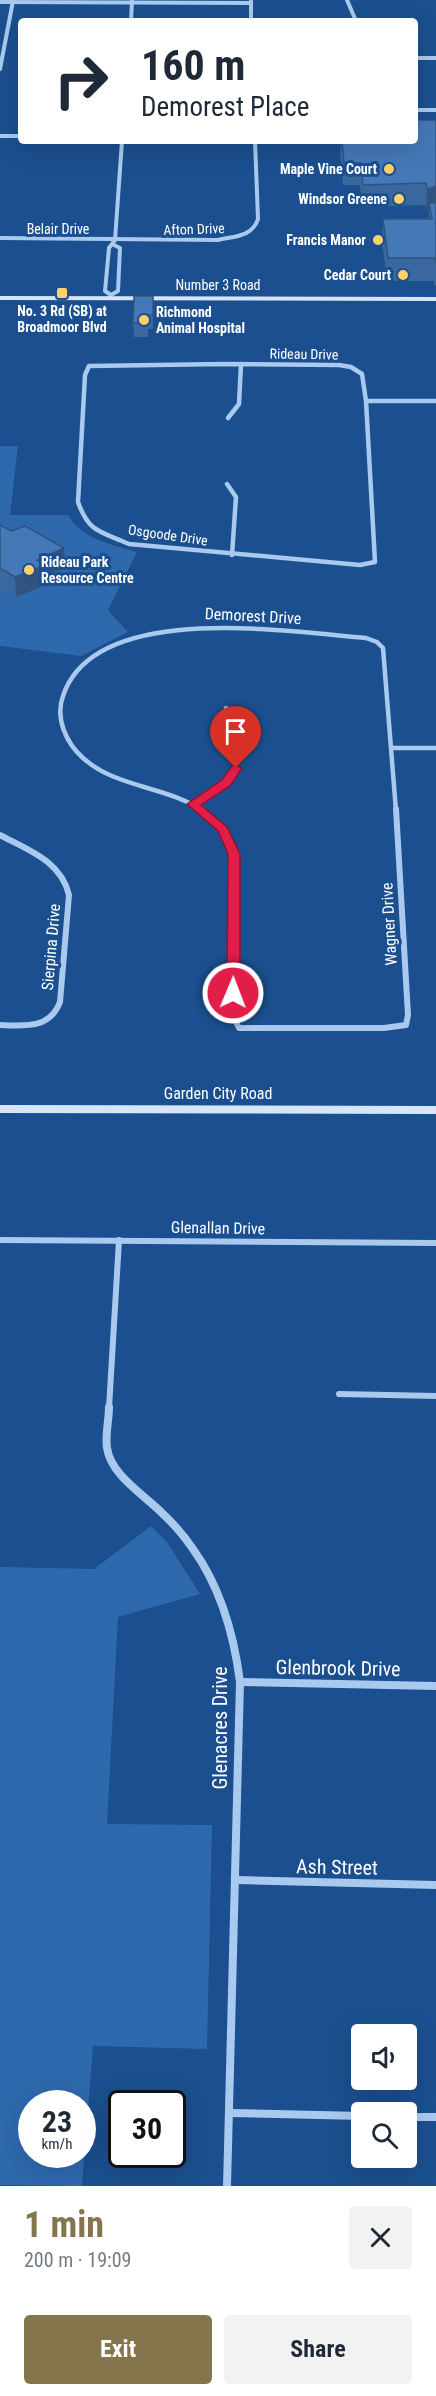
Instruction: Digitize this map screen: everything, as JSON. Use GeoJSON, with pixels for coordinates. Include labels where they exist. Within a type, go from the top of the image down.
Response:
{"type":"FeatureCollection","features":[{"type":"Feature","properties":{"kind":"main road","name":"Number 3 Road"},"geometry":{"type":"LineString","coordinates":[[0,298],[436,299]]}},
{"type":"Feature","properties":{"kind":"main road","name":"Garden City Road"},"geometry":{"type":"LineString","coordinates":[[0,1109],[436,1110]]}},
{"type":"Feature","properties":{"kind":"street"},"geometry":{"type":"LineString","coordinates":[[347,0],[355,18]]}},
{"type":"Feature","properties":{"kind":"street"},"geometry":{"type":"LineString","coordinates":[[0,69],[13,1]]}},
{"type":"Feature","properties":{"kind":"street"},"geometry":{"type":"LineString","coordinates":[[131,18],[132,1]]}},
{"type":"Feature","properties":{"kind":"street"},"geometry":{"type":"LineString","coordinates":[[0,2],[251,1],[251,18]]}},
{"type":"Feature","properties":{"kind":"street"},"geometry":{"type":"LineString","coordinates":[[418,58],[436,58]]}},
{"type":"Feature","properties":{"kind":"street"},"geometry":{"type":"LineString","coordinates":[[418,110],[436,110]]}},
{"type":"Feature","properties":{"kind":"street"},"geometry":{"type":"LineString","coordinates":[[0,136],[18,136]]}},
{"type":"Feature","properties":{"kind":"street"},"geometry":{"type":"LineString","coordinates":[[114,243],[120,248],[118,291],[111,297],[105,291],[109,248],[114,243],[122,144]]}},
{"type":"Feature","properties":{"kind":"street","name":"Afton Drive"},"geometry":{"type":"LineString","coordinates":[[114,243],[218,240],[249,233],[255,228],[258,219],[255,144]]}},
{"type":"Feature","properties":{"kind":"street","name":"Belair Drive"},"geometry":{"type":"LineString","coordinates":[[0,238],[114,243]]}},
{"type":"Feature","properties":{"kind":"street"},"geometry":{"type":"LineString","coordinates":[[228,418],[239,404],[241,364]]}},
{"type":"Feature","properties":{"kind":"street","name":"Rideau Drive"},"geometry":{"type":"LineString","coordinates":[[89,366],[165,367],[241,364],[351,367],[362,374],[366,400],[375,562]]}},
{"type":"Feature","properties":{"kind":"street","name":"Osgoode Drive"},"geometry":{"type":"LineString","coordinates":[[89,366],[85,375],[78,502],[85,521],[95,530],[129,544],[360,565],[375,562]]}},
{"type":"Feature","properties":{"kind":"street"},"geometry":{"type":"LineString","coordinates":[[366,400],[436,401]]}},
{"type":"Feature","properties":{"kind":"street"},"geometry":{"type":"LineString","coordinates":[[227,484],[236,497],[232,555]]}},
{"type":"Feature","properties":{"kind":"street","name":"Demorest Drive"},"geometry":{"type":"LineString","coordinates":[[233,1016],[234,854],[223,830],[193,804],[106,772],[90,762],[69,740],[60,718],[66,688],[80,669],[120,645],[154,634],[198,627],[284,630],[366,638],[377,642]]}},
{"type":"Feature","properties":{"kind":"street","name":"Wagner Drive"},"geometry":{"type":"LineString","coordinates":[[233,1016],[239,1028],[384,1028],[406,1025],[408,1015],[392,748],[384,651],[377,642]]}},
{"type":"Feature","properties":{"kind":"street"},"geometry":{"type":"LineString","coordinates":[[193,804],[218,790],[235,772],[236,727],[226,708]]}},
{"type":"Feature","properties":{"kind":"street"},"geometry":{"type":"LineString","coordinates":[[392,748],[436,748]]}},
{"type":"Feature","properties":{"kind":"street","name":"Sierpina Drive"},"geometry":{"type":"LineString","coordinates":[[0,835],[47,862],[61,873],[67,883],[69,903],[60,1002],[55,1017],[50,1022],[0,1025]]}},
{"type":"Feature","properties":{"kind":"street","name":"Glenallan Drive"},"geometry":{"type":"LineString","coordinates":[[0,1240],[436,1243]]}},
{"type":"Feature","properties":{"kind":"street","name":"Glenacres Drive"},"geometry":{"type":"LineString","coordinates":[[119,1240],[107,1449],[118,1470],[180,1530],[207,1571],[226,1611],[237,1656],[240,1682],[231,2113],[227,2186]]}},
{"type":"Feature","properties":{"kind":"street"},"geometry":{"type":"LineString","coordinates":[[339,1394],[436,1396]]}},
{"type":"Feature","properties":{"kind":"street","name":"Glenbrook Drive"},"geometry":{"type":"LineString","coordinates":[[240,1682],[436,1686]]}},
{"type":"Feature","properties":{"kind":"street","name":"Ash Street"},"geometry":{"type":"LineString","coordinates":[[236,1880],[436,1886]]}},
{"type":"Feature","properties":{"kind":"street"},"geometry":{"type":"LineString","coordinates":[[231,2113],[351,2116]]}},
{"type":"Feature","properties":{"kind":"street"},"geometry":{"type":"LineString","coordinates":[[417,2117],[436,2118]]}},
{"type":"Feature","properties":{"kind":"shaded area"},"geometry":{"type":"Polygon","coordinates":[[[0,446],[18,446],[10,515],[68,515],[81,530],[98,540],[137,552],[108,610],[128,632],[81,656],[0,646],[0,446]]]}},
{"type":"Feature","properties":{"kind":"shaded area"},"geometry":{"type":"Polygon","coordinates":[[[151,1526],[167,1542],[200,1594],[118,1617],[107,1824],[212,1825],[207,2049],[93,2046],[90,2090],[18,2090],[18,2168],[83,2168],[82,2186],[0,2185],[0,1567],[94,1569],[151,1526]]]}},
{"type":"Feature","properties":{"kind":"building","name":"Maple Vine Court"},"geometry":{"type":"Polygon","coordinates":[[[418,120],[436,120],[436,186],[427,189],[426,183],[363,185],[361,163],[344,163],[342,144],[418,144],[418,120]]]}},
{"type":"Feature","properties":{"kind":"building"},"geometry":{"type":"Polygon","coordinates":[[[429,203],[436,203],[436,262],[435,258],[388,258],[383,219],[432,219],[429,203]]]}},
{"type":"Feature","properties":{"kind":"building"},"geometry":{"type":"Polygon","coordinates":[[[134,296],[153,296],[153,315],[148,315],[148,323],[133,323],[134,296]]]}},
{"type":"Feature","properties":{"kind":"building"},"geometry":{"type":"Polygon","coordinates":[[[0,525],[11,531],[25,526],[64,548],[37,560],[45,565],[15,577],[0,568],[0,525]]]}},
{"type":"Feature","properties":{"kind":"place","name":"Maple Vine Court"},"geometry":{"type":"Point","coordinates":[389,169]}},
{"type":"Feature","properties":{"kind":"place","name":"Windsor Greene"},"geometry":{"type":"Point","coordinates":[399,199]}},
{"type":"Feature","properties":{"kind":"place","name":"Francis Manor"},"geometry":{"type":"Point","coordinates":[378,240]}},
{"type":"Feature","properties":{"kind":"place","name":"Cedar Court"},"geometry":{"type":"Point","coordinates":[403,275]}},
{"type":"Feature","properties":{"kind":"place","name":"No. 3 Rd (SB) at Broadmoor Blvd"},"geometry":{"type":"Point","coordinates":[62,293]}},
{"type":"Feature","properties":{"kind":"place","name":"Richmond Animal Hospital"},"geometry":{"type":"Point","coordinates":[144,320]}},
{"type":"Feature","properties":{"kind":"place","name":"Rideau Park Resource Centre"},"geometry":{"type":"Point","coordinates":[29,570]}},
{"type":"Feature","properties":{"kind":"route"},"geometry":{"type":"LineString","coordinates":[[233,993],[234,854],[223,830],[209,815],[193,804],[227,783],[236,768]]}}]}
